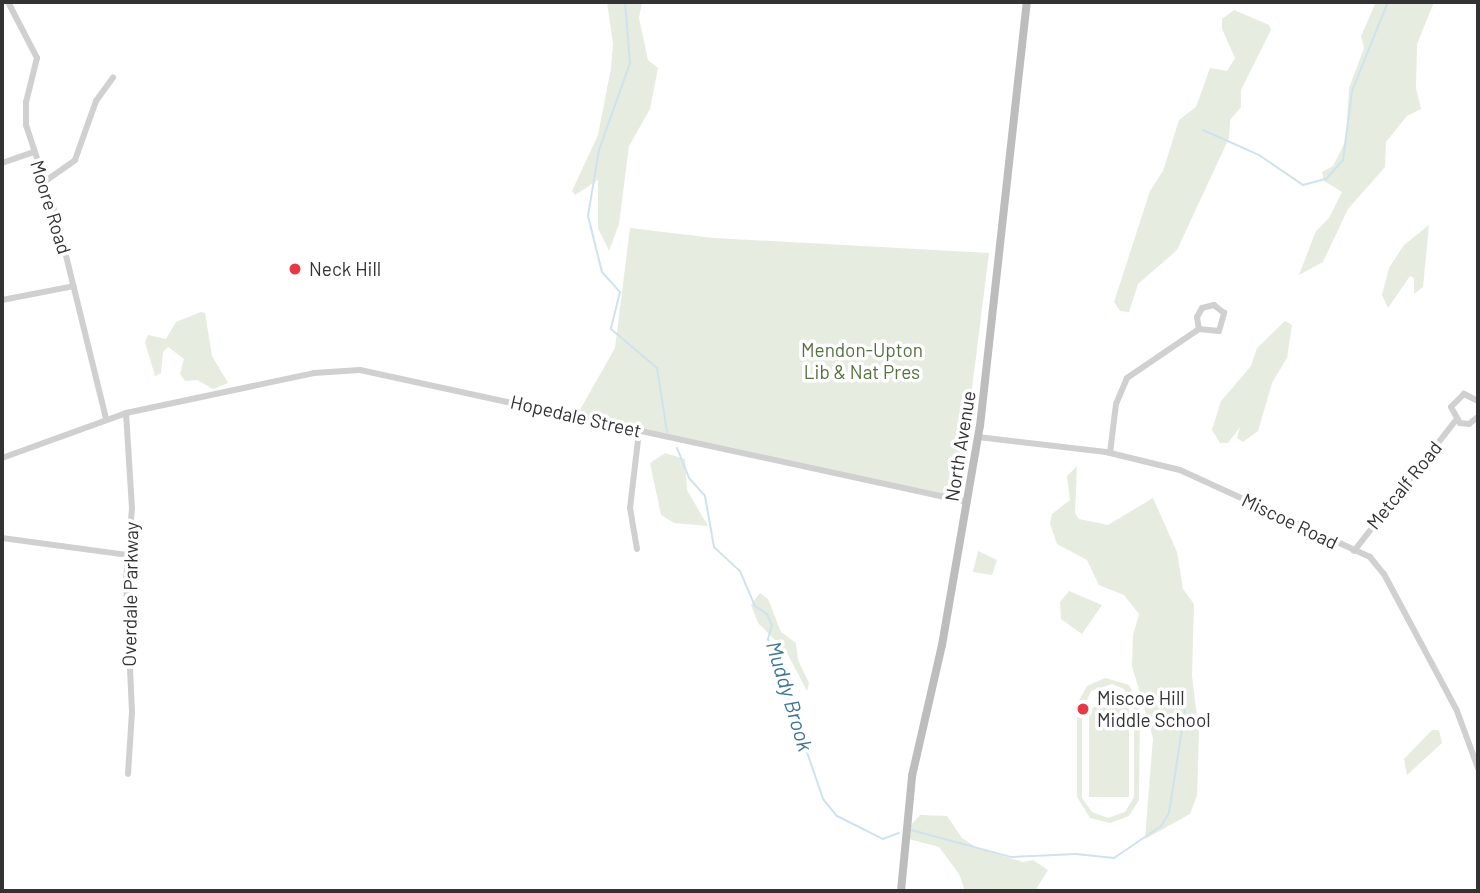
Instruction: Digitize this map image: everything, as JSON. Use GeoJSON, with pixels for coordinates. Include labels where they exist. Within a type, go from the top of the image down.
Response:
{"type":"FeatureCollection","features":[{"type":"Feature","properties":{"kind":"main road","name":"North Avenue"},"geometry":{"type":"LineString","coordinates":[[901,891],[912,776],[942,645],[978,436],[1027,2]]}},
{"type":"Feature","properties":{"kind":"street","name":"Moore Road"},"geometry":{"type":"LineString","coordinates":[[8,2],[37,58],[25,110],[34,152],[74,286],[106,418]]}},
{"type":"Feature","properties":{"kind":"street"},"geometry":{"type":"LineString","coordinates":[[44,181],[63,171],[79,153],[93,107],[113,78]]}},
{"type":"Feature","properties":{"kind":"street"},"geometry":{"type":"LineString","coordinates":[[2,163],[34,152]]}},
{"type":"Feature","properties":{"kind":"street"},"geometry":{"type":"LineString","coordinates":[[2,300],[74,286]]}},
{"type":"Feature","properties":{"kind":"street"},"geometry":{"type":"LineString","coordinates":[[1110,453],[1116,404],[1127,378],[1199,329],[1219,331],[1224,313],[1214,305],[1202,308],[1197,317],[1199,329]]}},
{"type":"Feature","properties":{"kind":"street","name":"Hopedale Street"},"geometry":{"type":"LineString","coordinates":[[2,458],[106,418],[126,413],[314,373],[360,370],[968,502]]}},
{"type":"Feature","properties":{"kind":"street","name":"Metcalf Road"},"geometry":{"type":"LineString","coordinates":[[1354,551],[1456,420],[1451,407],[1455,399],[1469,395],[1478,401]]}},
{"type":"Feature","properties":{"kind":"street","name":"Overdale Parkway"},"geometry":{"type":"LineString","coordinates":[[126,413],[132,508],[127,555],[132,712],[128,774]]}},
{"type":"Feature","properties":{"kind":"street"},"geometry":{"type":"LineString","coordinates":[[1456,420],[1469,424],[1478,417]]}},
{"type":"Feature","properties":{"kind":"street"},"geometry":{"type":"LineString","coordinates":[[637,549],[631,508],[639,430]]}},
{"type":"Feature","properties":{"kind":"street","name":"Miscoe Road"},"geometry":{"type":"LineString","coordinates":[[978,436],[1110,453],[1203,478],[1373,560],[1384,574],[1457,711],[1478,768]]}},
{"type":"Feature","properties":{"kind":"street"},"geometry":{"type":"LineString","coordinates":[[2,538],[127,555]]}},
{"type":"Feature","properties":{"kind":"green space"},"geometry":{"type":"Polygon","coordinates":[[[607,2],[642,2],[639,18],[648,60],[658,68],[650,109],[629,146],[619,224],[609,251],[598,228],[598,180],[575,195],[572,191],[598,135],[611,68],[613,44],[607,2]]]}},
{"type":"Feature","properties":{"kind":"green space"},"geometry":{"type":"Polygon","coordinates":[[[1376,2],[1434,2],[1417,44],[1416,88],[1421,109],[1407,116],[1386,142],[1385,167],[1348,209],[1323,262],[1299,275],[1316,231],[1329,218],[1342,192],[1324,181],[1322,172],[1333,166],[1346,140],[1349,88],[1364,48],[1361,36],[1376,2]]]}},
{"type":"Feature","properties":{"kind":"green space"},"geometry":{"type":"Polygon","coordinates":[[[1234,10],[1269,25],[1271,30],[1241,90],[1241,107],[1230,120],[1229,138],[1177,250],[1138,284],[1129,312],[1120,311],[1114,302],[1150,191],[1163,171],[1179,120],[1196,107],[1210,68],[1227,71],[1235,58],[1222,29],[1222,19],[1234,10]]]}},
{"type":"Feature","properties":{"kind":"green space"},"geometry":{"type":"Polygon","coordinates":[[[1429,225],[1423,287],[1414,294],[1414,278],[1410,276],[1388,308],[1382,295],[1389,268],[1404,245],[1429,225]]]}},
{"type":"Feature","properties":{"kind":"green space","name":"Mendon-Upton Lib & Nat Pres"},"geometry":{"type":"Polygon","coordinates":[[[630,228],[714,238],[989,253],[959,493],[952,497],[577,415],[615,348],[630,228]]]}},
{"type":"Feature","properties":{"kind":"green space"},"geometry":{"type":"Polygon","coordinates":[[[201,312],[205,313],[212,356],[228,383],[213,389],[197,380],[185,381],[180,374],[184,359],[168,347],[163,352],[161,373],[155,376],[145,342],[148,335],[166,339],[176,322],[201,312]]]}},
{"type":"Feature","properties":{"kind":"green space"},"geometry":{"type":"Polygon","coordinates":[[[1285,321],[1292,325],[1287,358],[1272,383],[1258,431],[1243,442],[1237,438],[1240,427],[1228,443],[1220,443],[1212,430],[1221,401],[1251,366],[1257,348],[1285,321]]]}},
{"type":"Feature","properties":{"kind":"green space"},"geometry":{"type":"Polygon","coordinates":[[[665,453],[685,459],[687,490],[708,526],[674,523],[661,515],[650,463],[665,453]]]}},
{"type":"Feature","properties":{"kind":"green space"},"geometry":{"type":"Polygon","coordinates":[[[1077,466],[1075,513],[1079,519],[1108,525],[1153,498],[1177,552],[1183,589],[1194,604],[1192,676],[1199,733],[1197,795],[1190,814],[1145,839],[1153,738],[1132,666],[1133,635],[1139,614],[1124,595],[1099,585],[1087,560],[1057,544],[1050,524],[1052,514],[1070,500],[1067,476],[1077,466]]]}},
{"type":"Feature","properties":{"kind":"green space"},"geometry":{"type":"Polygon","coordinates":[[[978,551],[997,560],[992,575],[973,572],[978,551]]]}},
{"type":"Feature","properties":{"kind":"green space"},"geometry":{"type":"Polygon","coordinates":[[[1069,591],[1102,605],[1082,634],[1061,619],[1060,602],[1069,591]]]}},
{"type":"Feature","properties":{"kind":"green space"},"geometry":{"type":"Polygon","coordinates":[[[760,593],[768,599],[781,632],[796,643],[798,660],[809,683],[807,691],[786,651],[758,623],[751,605],[760,593]]]}},
{"type":"Feature","properties":{"kind":"green space"},"geometry":{"type":"Polygon","coordinates":[[[1105,678],[1129,685],[1140,707],[1139,800],[1129,816],[1110,823],[1090,818],[1077,797],[1077,704],[1087,686],[1105,678]],[[1112,684],[1091,691],[1082,711],[1082,798],[1092,812],[1108,818],[1125,812],[1134,797],[1134,704],[1124,689],[1112,684]]]}},
{"type":"Feature","properties":{"kind":"green space"},"geometry":{"type":"Polygon","coordinates":[[[1089,707],[1129,707],[1129,797],[1089,797],[1089,707]]]}},
{"type":"Feature","properties":{"kind":"green space"},"geometry":{"type":"Polygon","coordinates":[[[1432,730],[1439,730],[1442,743],[1407,775],[1404,759],[1432,730]]]}},
{"type":"Feature","properties":{"kind":"green space"},"geometry":{"type":"Polygon","coordinates":[[[920,815],[947,816],[962,838],[977,848],[1023,862],[1033,860],[1048,870],[1035,891],[965,891],[959,874],[939,847],[909,839],[910,826],[920,815]]]}},
{"type":"Feature","properties":{"kind":"waterway","name":"Muddy Brook"},"geometry":{"type":"LineString","coordinates":[[625,2],[630,63],[599,150],[588,216],[602,272],[620,292],[611,329],[657,368],[667,432]]}},
{"type":"Feature","properties":{"kind":"waterway"},"geometry":{"type":"LineString","coordinates":[[1203,130],[1259,155],[1303,185],[1326,179],[1343,160],[1352,91],[1388,2]]}},
{"type":"Feature","properties":{"kind":"waterway","name":"Muddy Brook"},"geometry":{"type":"LineString","coordinates":[[677,448],[689,478],[705,496],[714,547],[740,571],[755,606],[767,614],[772,625],[768,639],[823,799],[837,816],[883,839],[899,833]]}},
{"type":"Feature","properties":{"kind":"waterway","name":"Muddy Brook"},"geometry":{"type":"LineString","coordinates":[[911,830],[1011,857],[1076,854],[1114,858],[1161,826],[1169,813],[1185,710]]}},
{"type":"Feature","properties":{"kind":"place","name":"Neck Hill"},"geometry":{"type":"Point","coordinates":[295,269]}},
{"type":"Feature","properties":{"kind":"place","name":"Miscoe Hill Middle School"},"geometry":{"type":"Point","coordinates":[1083,709]}}]}
